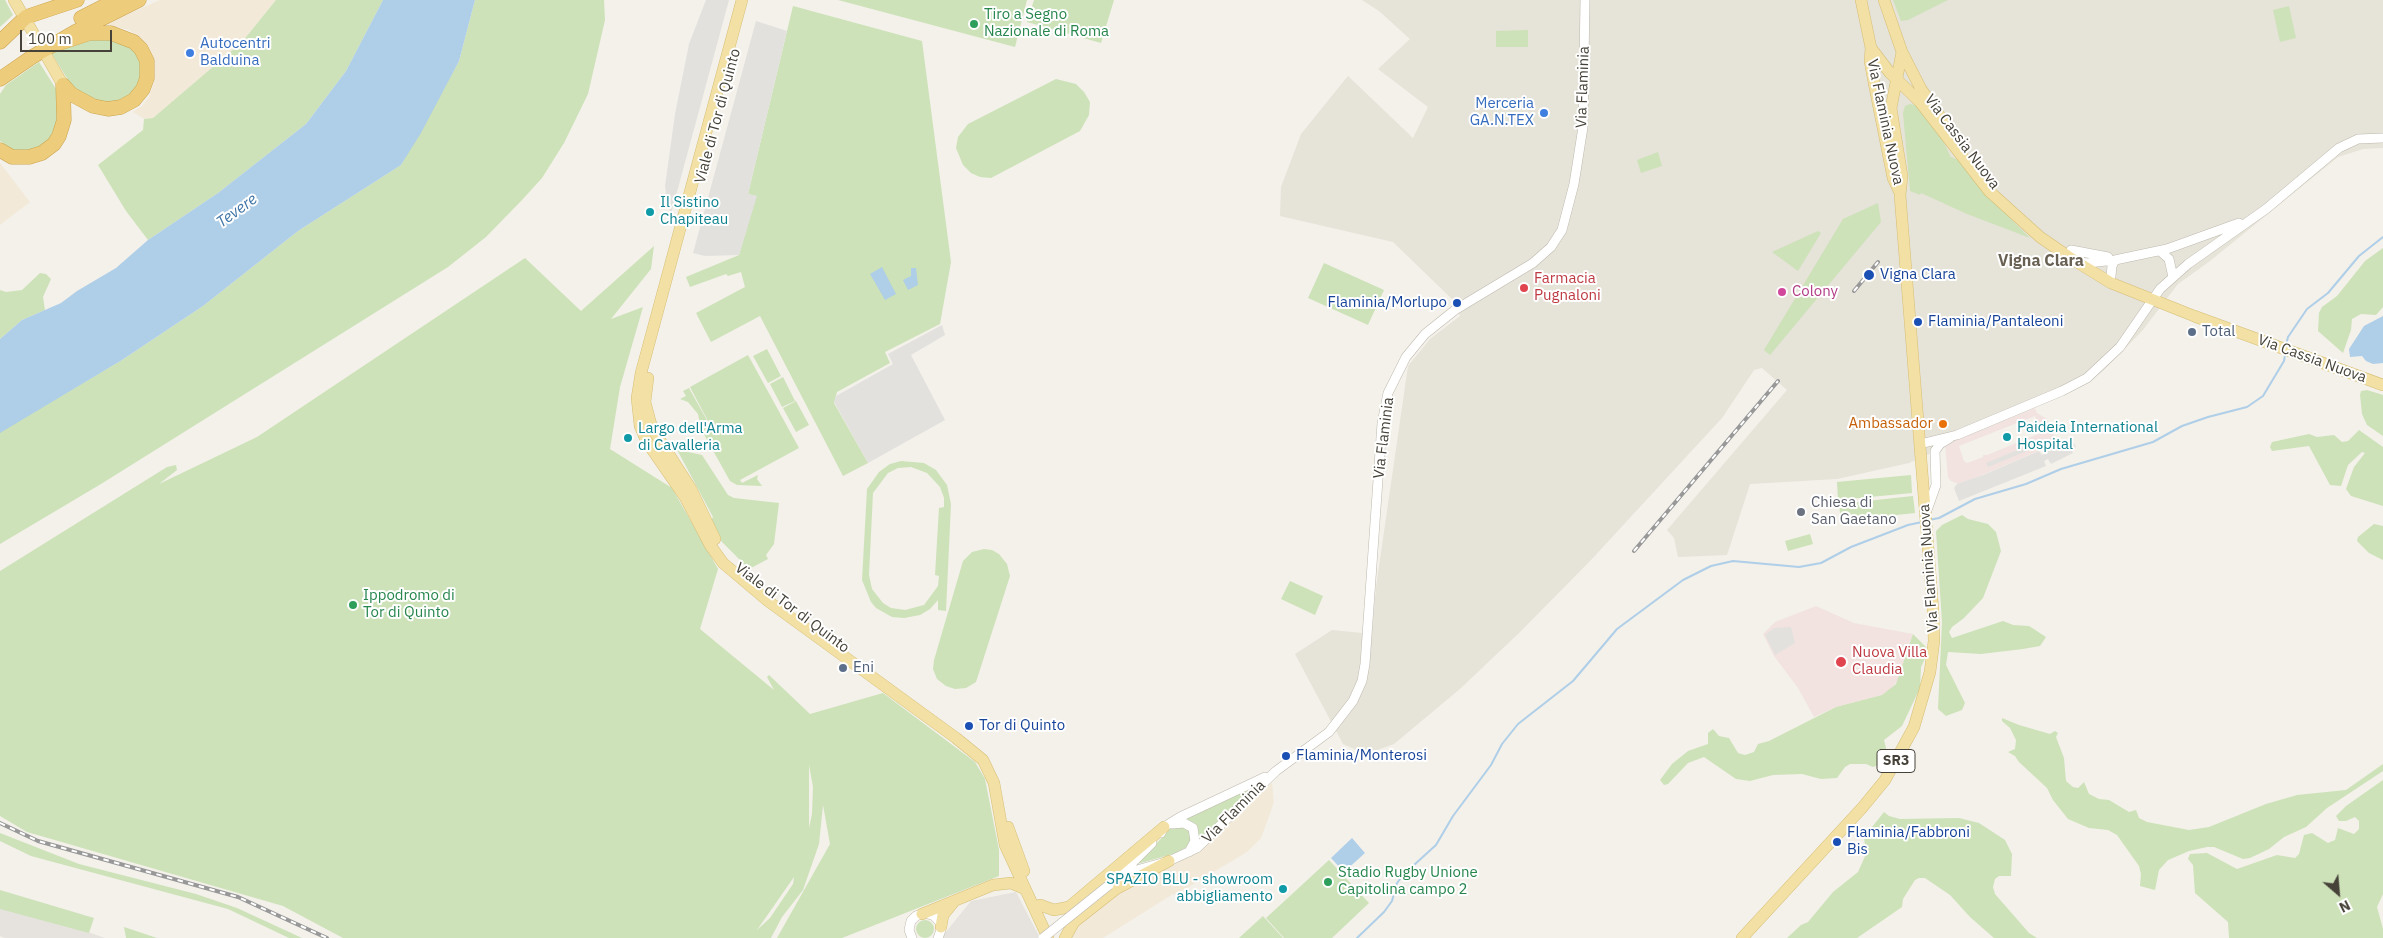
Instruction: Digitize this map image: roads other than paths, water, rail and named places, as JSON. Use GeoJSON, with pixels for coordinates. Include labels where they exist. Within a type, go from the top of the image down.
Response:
{"type":"FeatureCollection","features":[{"type":"Feature","properties":{"kind":"highway"},"geometry":{"type":"LineString","coordinates":[[0,42],[24,18],[77,0]]}},
{"type":"Feature","properties":{"kind":"highway"},"geometry":{"type":"LineString","coordinates":[[0,68],[50,36],[116,0]]}},
{"type":"Feature","properties":{"kind":"highway"},"geometry":{"type":"LineString","coordinates":[[49,51],[139,0]]}},
{"type":"Feature","properties":{"kind":"highway"},"geometry":{"type":"LineString","coordinates":[[0,79],[19,65],[90,33],[111,33],[134,42],[141,49],[147,61],[147,78],[143,90],[134,100],[121,107],[108,109],[93,106],[71,94],[63,84]]}},
{"type":"Feature","properties":{"kind":"highway"},"geometry":{"type":"LineString","coordinates":[[0,86],[19,65]]}},
{"type":"Feature","properties":{"kind":"highway"},"geometry":{"type":"LineString","coordinates":[[0,150],[12,157],[29,157],[42,153],[54,144],[59,136],[64,120],[63,84]]}},
{"type":"Feature","properties":{"kind":"main road"},"geometry":{"type":"LineString","coordinates":[[14,0],[35,36]]}},
{"type":"Feature","properties":{"kind":"main road","name":"Viale di Tor di Quinto"},"geometry":{"type":"LineString","coordinates":[[742,0],[641,373],[637,398],[640,426],[647,442],[685,497],[713,551],[722,563],[780,610],[956,738],[983,760],[992,777],[1002,834],[1011,861]]}},
{"type":"Feature","properties":{"kind":"main road","name":"Viale di Tor di Quinto"},"geometry":{"type":"LineString","coordinates":[[750,0],[648,375],[645,398],[648,416],[658,440],[692,489],[717,544],[727,558],[771,595],[972,741],[988,755],[1001,781],[1008,828],[1014,846],[1040,905]]}},
{"type":"Feature","properties":{"kind":"main road","name":"Via Flaminia Nuova"},"geometry":{"type":"LineString","coordinates":[[1861,0],[1871,48],[1870,61],[1874,83],[1893,178],[1900,195]]}},
{"type":"Feature","properties":{"kind":"main road","name":"Via Cassia Nuova"},"geometry":{"type":"LineString","coordinates":[[1884,0],[1902,52],[1921,89],[1982,172],[2018,209],[2072,255],[2105,280],[2278,348],[2383,385]]}},
{"type":"Feature","properties":{"kind":"main road","name":"Via Cassia Nuova"},"geometry":{"type":"LineString","coordinates":[[1871,48],[1898,81],[1920,102],[1989,191],[2040,237],[2072,255],[2091,263],[2129,289]]}},
{"type":"Feature","properties":{"kind":"main road"},"geometry":{"type":"LineString","coordinates":[[49,51],[63,84]]}},
{"type":"Feature","properties":{"kind":"main road","name":"Via Flaminia Nuova"},"geometry":{"type":"LineString","coordinates":[[1742,938],[1871,797],[1892,768],[1911,733],[1923,698],[1933,651],[1933,610],[1928,537],[1900,195],[1902,176],[1891,108],[1898,81],[1902,52]]}},
{"type":"Feature","properties":{"kind":"main road"},"geometry":{"type":"LineString","coordinates":[[1040,905],[1054,910],[1069,907],[1167,826]]}},
{"type":"Feature","properties":{"kind":"main road"},"geometry":{"type":"LineString","coordinates":[[922,914],[994,884],[1006,875],[1011,861]]}},
{"type":"Feature","properties":{"kind":"main road"},"geometry":{"type":"LineString","coordinates":[[1011,861],[1048,938]]}},
{"type":"Feature","properties":{"kind":"main road"},"geometry":{"type":"LineString","coordinates":[[1065,938],[1074,922],[1116,889],[1169,861]]}},
{"type":"Feature","properties":{"kind":"main road"},"geometry":{"type":"LineString","coordinates":[[994,884],[1012,883],[1025,889]]}},
{"type":"Feature","properties":{"kind":"main road"},"geometry":{"type":"LineString","coordinates":[[941,934],[945,912],[958,899]]}},
{"type":"Feature","properties":{"kind":"main road"},"geometry":{"type":"LineString","coordinates":[[1040,905],[1056,938]]}},
{"type":"Feature","properties":{"kind":"street","name":"Via Flaminia"},"geometry":{"type":"LineString","coordinates":[[1108,886],[1138,869],[1169,861],[1189,852],[1208,839],[1276,771],[1332,729],[1351,705],[1362,681],[1366,648],[1383,417],[1386,402],[1396,375],[1409,352],[1432,327],[1455,310],[1537,260],[1556,241],[1566,220],[1574,184],[1583,123],[1585,0]]}},
{"type":"Feature","properties":{"kind":"street"},"geometry":{"type":"LineString","coordinates":[[1926,513],[1936,485],[1935,451],[1942,443],[2072,386],[2086,378],[2120,347],[2153,299],[2173,277],[2224,237],[2253,218],[2339,148],[2361,139],[2383,138]]}},
{"type":"Feature","properties":{"kind":"street"},"geometry":{"type":"LineString","coordinates":[[2193,241],[2253,218]]}},
{"type":"Feature","properties":{"kind":"street"},"geometry":{"type":"LineString","coordinates":[[2091,263],[2160,251],[2213,236],[2224,237]]}},
{"type":"Feature","properties":{"kind":"street"},"geometry":{"type":"LineString","coordinates":[[2160,251],[2169,259],[2173,277]]}},
{"type":"Feature","properties":{"kind":"street"},"geometry":{"type":"LineString","coordinates":[[2072,255],[2131,256]]}},
{"type":"Feature","properties":{"kind":"street"},"geometry":{"type":"LineString","coordinates":[[2111,276],[2112,266],[2116,260]]}},
{"type":"Feature","properties":{"kind":"street"},"geometry":{"type":"LineString","coordinates":[[1920,444],[1957,435]]}},
{"type":"Feature","properties":{"kind":"street","name":"Via Flaminia"},"geometry":{"type":"LineString","coordinates":[[1043,938],[1108,886],[1149,847],[1167,826],[1191,811],[1276,771]]}},
{"type":"Feature","properties":{"kind":"street"},"geometry":{"type":"LineString","coordinates":[[1167,826],[1184,823],[1193,828],[1196,839],[1189,852]]}},
{"type":"Feature","properties":{"kind":"street"},"geometry":{"type":"LineString","coordinates":[[912,938],[909,930],[910,923],[914,918],[922,914],[936,917],[941,934]]}},
{"type":"Feature","properties":{"kind":"water","name":"Tevere"},"geometry":{"type":"Polygon","coordinates":[[[383,0],[475,0],[459,61],[421,133],[401,165],[298,231],[203,306],[122,360],[0,433],[0,339],[22,320],[61,303],[77,291],[116,268],[148,240],[218,193],[306,124],[346,71],[383,0]]]}},
{"type":"Feature","properties":{"kind":"water"},"geometry":{"type":"Polygon","coordinates":[[[882,267],[896,294],[885,300],[870,274],[882,267]]]}},
{"type":"Feature","properties":{"kind":"water"},"geometry":{"type":"Polygon","coordinates":[[[911,268],[916,268],[918,285],[908,290],[903,280],[911,276],[911,268]]]}},
{"type":"Feature","properties":{"kind":"water"},"geometry":{"type":"Polygon","coordinates":[[[2383,316],[2383,363],[2373,364],[2366,361],[2362,356],[2350,357],[2349,349],[2364,326],[2383,316]]]}},
{"type":"Feature","properties":{"kind":"water"},"geometry":{"type":"Polygon","coordinates":[[[1352,838],[1365,853],[1344,872],[1331,858],[1352,838]]]}},
{"type":"Feature","properties":{"kind":"waterway"},"geometry":{"type":"LineString","coordinates":[[2286,345],[2288,337],[2307,309],[2328,293],[2359,256],[2383,237]]}},
{"type":"Feature","properties":{"kind":"waterway"},"geometry":{"type":"LineString","coordinates":[[1929,520],[1939,518],[1975,499],[2026,484],[2061,469],[2153,442],[2182,426],[2247,407],[2263,396],[2284,361],[2285,355]]}},
{"type":"Feature","properties":{"kind":"waterway"},"geometry":{"type":"LineString","coordinates":[[1357,938],[1384,912],[1392,901],[1397,883],[1403,875],[1436,845],[1453,816],[1491,765],[1502,744],[1518,724],[1573,681],[1617,629],[1683,580],[1711,566],[1733,561],[1799,567],[1821,563],[1851,547],[1908,525],[1922,522]]}},
{"type":"Feature","properties":{"kind":"railway"},"geometry":{"type":"LineString","coordinates":[[1854,291],[1878,262]]}},
{"type":"Feature","properties":{"kind":"railway"},"geometry":{"type":"LineString","coordinates":[[1634,551],[1778,381]]}},
{"type":"Feature","properties":{"kind":"railway"},"geometry":{"type":"LineString","coordinates":[[0,823],[38,841],[238,897],[327,938]]}},
{"type":"Feature","properties":{"kind":"place","name":"Tiro a Segno Nazionale di Roma"},"geometry":{"type":"Point","coordinates":[974,24]}},
{"type":"Feature","properties":{"kind":"place","name":"Autocentri Balduina"},"geometry":{"type":"Point","coordinates":[190,53]}},
{"type":"Feature","properties":{"kind":"place","name":"Merceria GA.N.TEX"},"geometry":{"type":"Point","coordinates":[1544,113]}},
{"type":"Feature","properties":{"kind":"place","name":"Il Sistino Chapiteau"},"geometry":{"type":"Point","coordinates":[650,212]}},
{"type":"Feature","properties":{"kind":"place","name":"Vigna Clara"},"geometry":{"type":"Point","coordinates":[1869,275]}},
{"type":"Feature","properties":{"kind":"place","name":"Farmacia Pugnaloni"},"geometry":{"type":"Point","coordinates":[1524,288]}},
{"type":"Feature","properties":{"kind":"place","name":"Colony"},"geometry":{"type":"Point","coordinates":[1782,292]}},
{"type":"Feature","properties":{"kind":"place","name":"Flaminia/Morlupo"},"geometry":{"type":"Point","coordinates":[1457,303]}},
{"type":"Feature","properties":{"kind":"place","name":"Flaminia/Pantaleoni"},"geometry":{"type":"Point","coordinates":[1918,322]}},
{"type":"Feature","properties":{"kind":"place","name":"Total"},"geometry":{"type":"Point","coordinates":[2192,332]}},
{"type":"Feature","properties":{"kind":"place","name":"Ambassador"},"geometry":{"type":"Point","coordinates":[1943,424]}},
{"type":"Feature","properties":{"kind":"place","name":"Paideia International Hospital"},"geometry":{"type":"Point","coordinates":[2007,437]}},
{"type":"Feature","properties":{"kind":"place","name":"Largo dell'Arma di Cavalleria"},"geometry":{"type":"Point","coordinates":[628,438]}},
{"type":"Feature","properties":{"kind":"place","name":"Chiesa di San Gaetano"},"geometry":{"type":"Point","coordinates":[1801,512]}},
{"type":"Feature","properties":{"kind":"place","name":"Ippodromo di Tor di Quinto"},"geometry":{"type":"Point","coordinates":[353,605]}},
{"type":"Feature","properties":{"kind":"place","name":"Nuova Villa Claudia"},"geometry":{"type":"Point","coordinates":[1841,662]}},
{"type":"Feature","properties":{"kind":"place","name":"Eni"},"geometry":{"type":"Point","coordinates":[843,668]}},
{"type":"Feature","properties":{"kind":"place","name":"Tor di Quinto"},"geometry":{"type":"Point","coordinates":[969,726]}},
{"type":"Feature","properties":{"kind":"place","name":"Flaminia/Monterosi"},"geometry":{"type":"Point","coordinates":[1286,756]}},
{"type":"Feature","properties":{"kind":"place","name":"Flaminia/Fabbroni Bis"},"geometry":{"type":"Point","coordinates":[1837,842]}},
{"type":"Feature","properties":{"kind":"place","name":"Stadio Rugby Unione Capitolina campo 2"},"geometry":{"type":"Point","coordinates":[1328,882]}},
{"type":"Feature","properties":{"kind":"place","name":"SPAZIO BLU - showroom abbigliamento"},"geometry":{"type":"Point","coordinates":[1283,889]}},
{"type":"Feature","properties":{"kind":"district","name":"Vigna Clara"},"geometry":{"type":"Point","coordinates":[2041,261]}}]}
